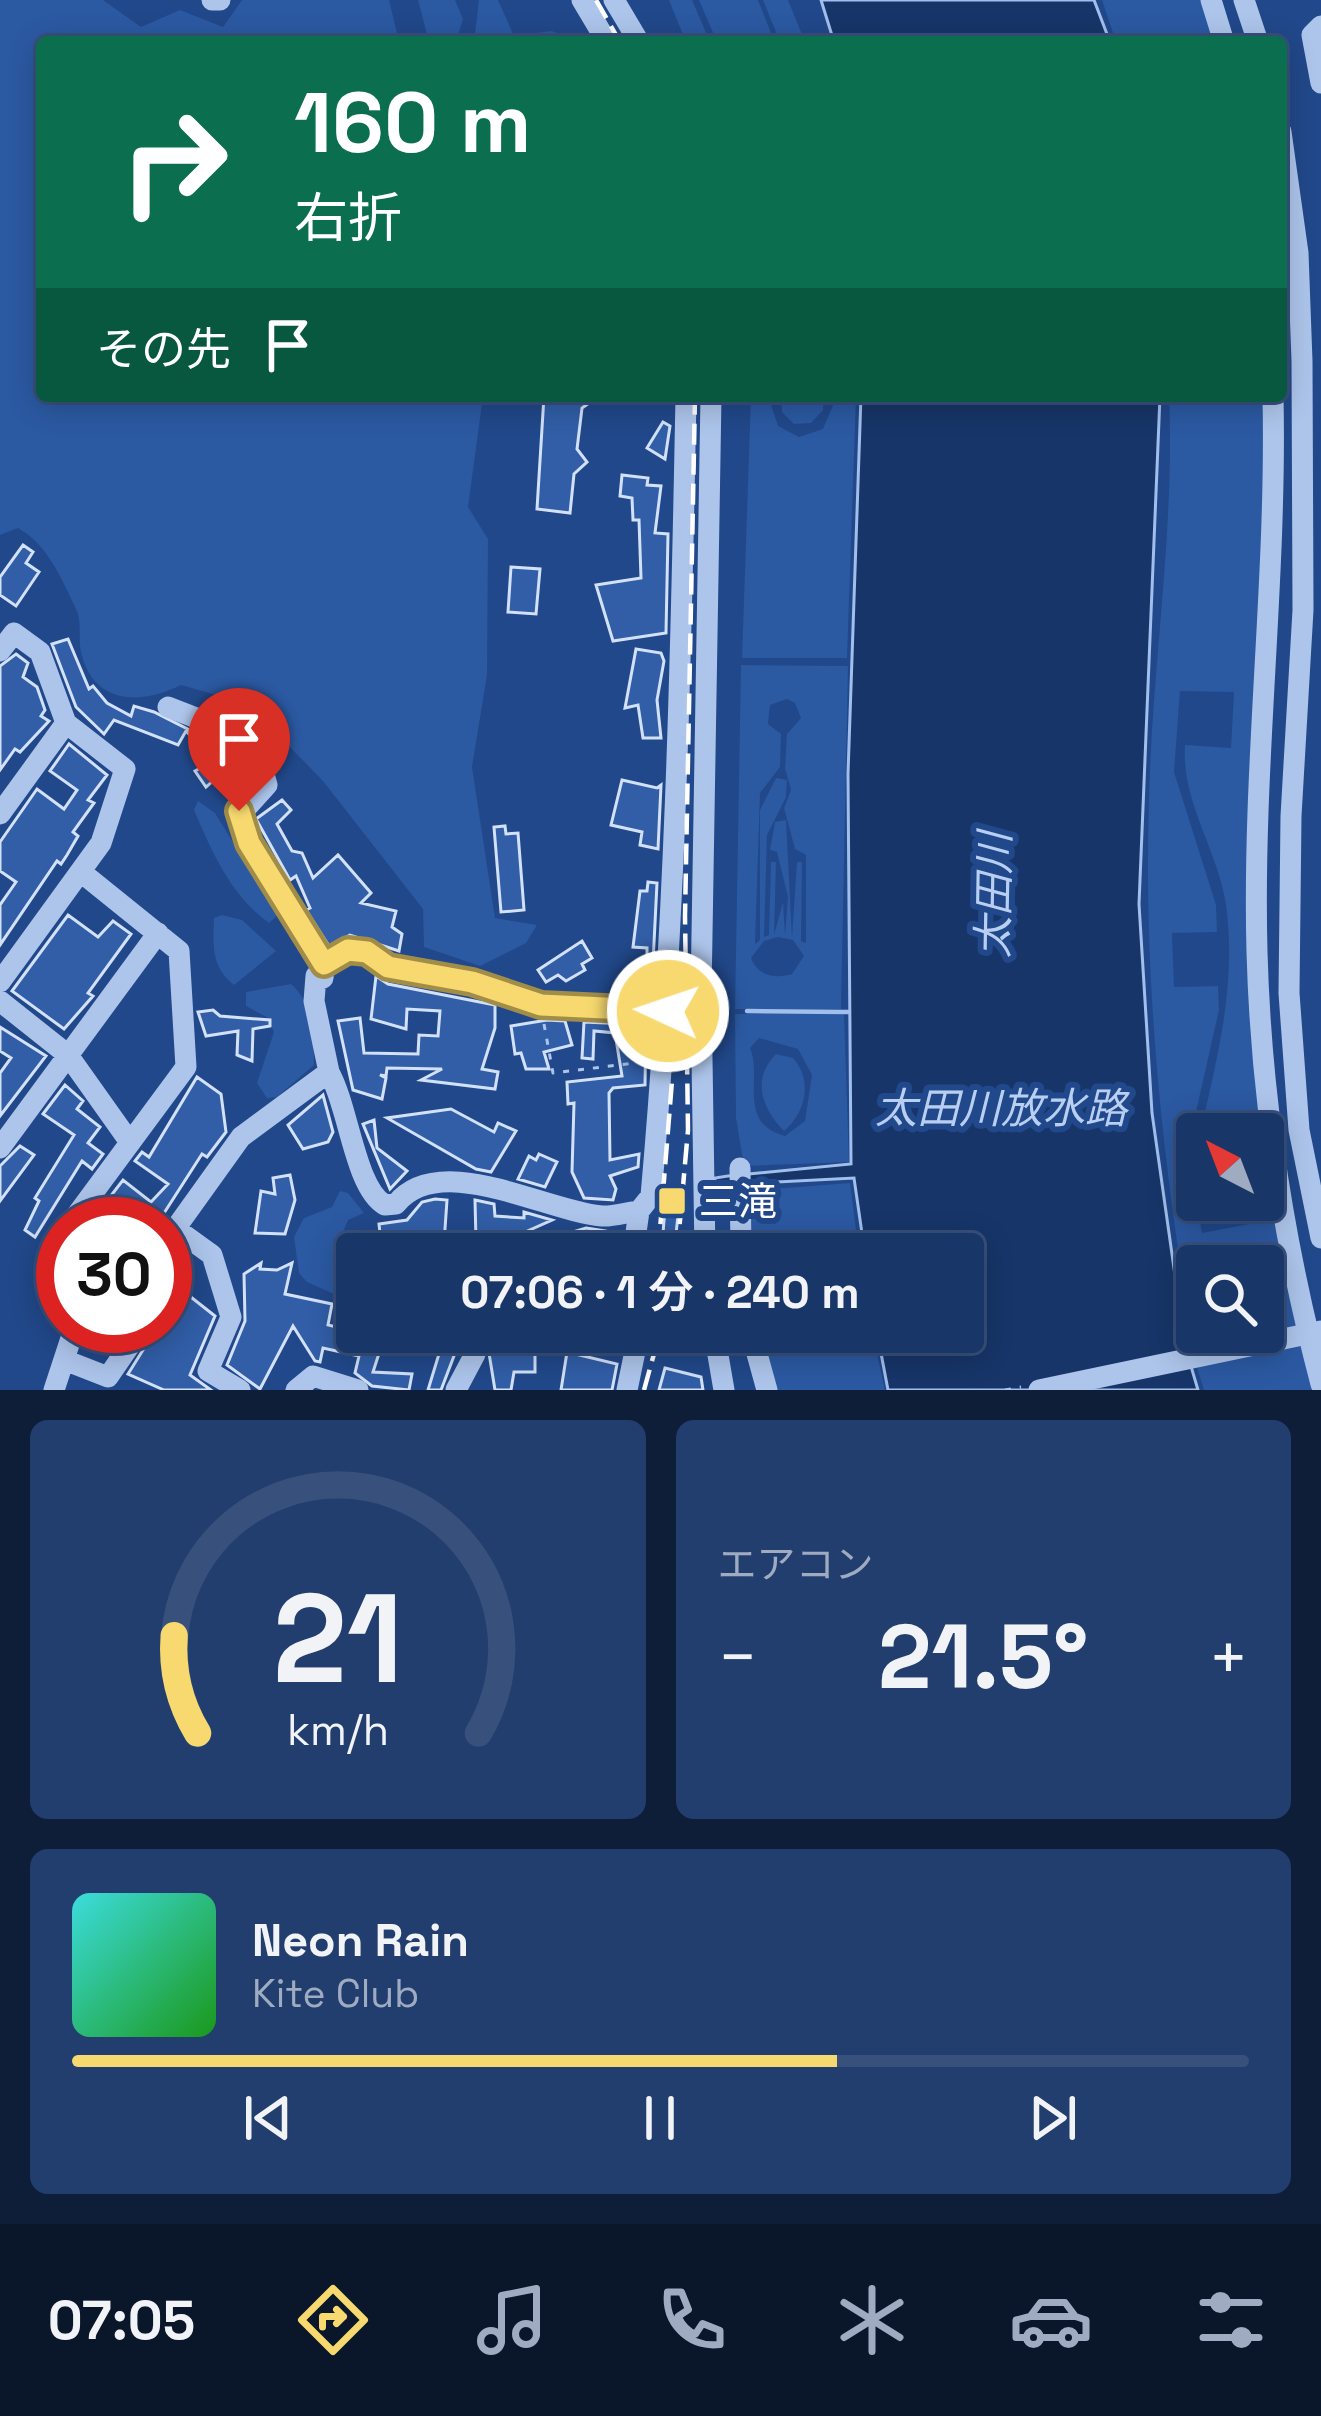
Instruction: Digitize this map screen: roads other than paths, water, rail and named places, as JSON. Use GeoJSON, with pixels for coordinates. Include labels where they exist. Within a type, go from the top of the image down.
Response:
{"type":"FeatureCollection","features":[{"type":"Feature","properties":{"kind":"street"},"geometry":{"type":"LineString","coordinates":[[582,0],[603,36]]}},
{"type":"Feature","properties":{"kind":"street"},"geometry":{"type":"LineString","coordinates":[[614,0],[635,36]]}},
{"type":"Feature","properties":{"kind":"street"},"geometry":{"type":"LineString","coordinates":[[1211,0],[1222,36]]}},
{"type":"Feature","properties":{"kind":"street"},"geometry":{"type":"LineString","coordinates":[[1244,0],[1256,36]]}},
{"type":"Feature","properties":{"kind":"street"},"geometry":{"type":"LineString","coordinates":[[1316,31],[1321,83]]}},
{"type":"Feature","properties":{"kind":"street"},"geometry":{"type":"LineString","coordinates":[[1287,175],[1298,253],[1302,361],[1303,610],[1292,816],[1290,1011],[1299,1130],[1321,1238]]}},
{"type":"Feature","properties":{"kind":"street"},"geometry":{"type":"LineString","coordinates":[[636,1233],[639,1211],[651,1196],[668,1011],[677,841],[686,402]]}},
{"type":"Feature","properties":{"kind":"street"},"geometry":{"type":"LineString","coordinates":[[705,1233],[701,994],[711,402]]}},
{"type":"Feature","properties":{"kind":"street"},"geometry":{"type":"LineString","coordinates":[[1273,402],[1274,518],[1257,869],[1261,1027],[1281,1197],[1321,1384]]}},
{"type":"Feature","properties":{"kind":"street"},"geometry":{"type":"LineString","coordinates":[[0,651],[14,633],[40,652],[66,723],[125,770],[101,843],[0,982]]}},
{"type":"Feature","properties":{"kind":"street"},"geometry":{"type":"LineString","coordinates":[[168,707],[217,726],[265,778],[267,785],[238,817],[324,964]]}},
{"type":"Feature","properties":{"kind":"street"},"geometry":{"type":"LineString","coordinates":[[0,814],[66,723]]}},
{"type":"Feature","properties":{"kind":"street"},"geometry":{"type":"LineString","coordinates":[[81,872],[179,951],[186,1066],[89,1197]]}},
{"type":"Feature","properties":{"kind":"street"},"geometry":{"type":"LineString","coordinates":[[0,1148],[158,933]]}},
{"type":"Feature","properties":{"kind":"street"},"geometry":{"type":"LineString","coordinates":[[639,1211],[605,1217],[490,1186],[423,1182],[411,1185],[396,1204],[385,1205],[364,1187],[355,1139],[314,1000],[316,976],[324,964],[348,950],[367,952],[388,967],[472,982],[541,1005],[668,1011]]}},
{"type":"Feature","properties":{"kind":"street"},"geometry":{"type":"LineString","coordinates":[[0,1001],[68,1054],[129,1141]]}},
{"type":"Feature","properties":{"kind":"street"},"geometry":{"type":"LineString","coordinates":[[192,1205],[241,1137],[334,1065]]}},
{"type":"Feature","properties":{"kind":"street"},"geometry":{"type":"LineString","coordinates":[[741,1178],[741,1233]]}},
{"type":"Feature","properties":{"kind":"street"},"geometry":{"type":"LineString","coordinates":[[192,1246],[212,1255],[231,1317],[208,1371],[240,1390]]}},
{"type":"Feature","properties":{"kind":"street"},"geometry":{"type":"LineString","coordinates":[[1039,1390],[1321,1331]]}},
{"type":"Feature","properties":{"kind":"street"},"geometry":{"type":"LineString","coordinates":[[54,1390],[69,1353]]}},
{"type":"Feature","properties":{"kind":"street"},"geometry":{"type":"LineString","coordinates":[[67,1361],[108,1377],[124,1353]]}},
{"type":"Feature","properties":{"kind":"street"},"geometry":{"type":"LineString","coordinates":[[627,1390],[635,1353]]}},
{"type":"Feature","properties":{"kind":"street"},"geometry":{"type":"LineString","coordinates":[[704,1353],[710,1390]]}},
{"type":"Feature","properties":{"kind":"street"},"geometry":{"type":"LineString","coordinates":[[717,1353],[724,1390]]}},
{"type":"Feature","properties":{"kind":"street"},"geometry":{"type":"LineString","coordinates":[[757,1353],[767,1390]]}},
{"type":"Feature","properties":{"kind":"street"},"geometry":{"type":"LineString","coordinates":[[456,1390],[476,1354]]}},
{"type":"Feature","properties":{"kind":"street"},"geometry":{"type":"LineString","coordinates":[[296,1390],[313,1376],[358,1390]]}},
{"type":"Feature","properties":{"kind":"water"},"geometry":{"type":"Polygon","coordinates":[[[821,0],[1094,0],[1108,36],[832,36],[821,0]]]}},
{"type":"Feature","properties":{"kind":"water","name":"太田川放水路"},"geometry":{"type":"Polygon","coordinates":[[[861,402],[1160,402],[1139,904],[1152,1113],[1176,1282],[1176,1353],[1187,1353],[1198,1390],[888,1390],[881,1353],[984,1353],[984,1233],[862,1233],[854,1178],[715,1185],[715,1178],[851,1164],[848,774],[861,402]]]}},
{"type":"Feature","properties":{"kind":"waterway"},"geometry":{"type":"LineString","coordinates":[[747,1011],[849,1012]]}},
{"type":"Feature","properties":{"kind":"railway"},"geometry":{"type":"LineString","coordinates":[[596,0],[617,36]]}},
{"type":"Feature","properties":{"kind":"railway"},"geometry":{"type":"LineString","coordinates":[[679,1233],[688,1130],[685,916],[695,402]]}},
{"type":"Feature","properties":{"kind":"railway"},"geometry":{"type":"LineString","coordinates":[[660,1233],[672,1081]]}},
{"type":"Feature","properties":{"kind":"railway"},"geometry":{"type":"LineString","coordinates":[[644,1390],[654,1353]]}},
{"type":"Feature","properties":{"kind":"place","name":"三滝"},"geometry":{"type":"Point","coordinates":[672,1201]}},
{"type":"Feature","properties":{"kind":"water label","name":"太田川"},"geometry":{"type":"Point","coordinates":[994,895]}}]}
